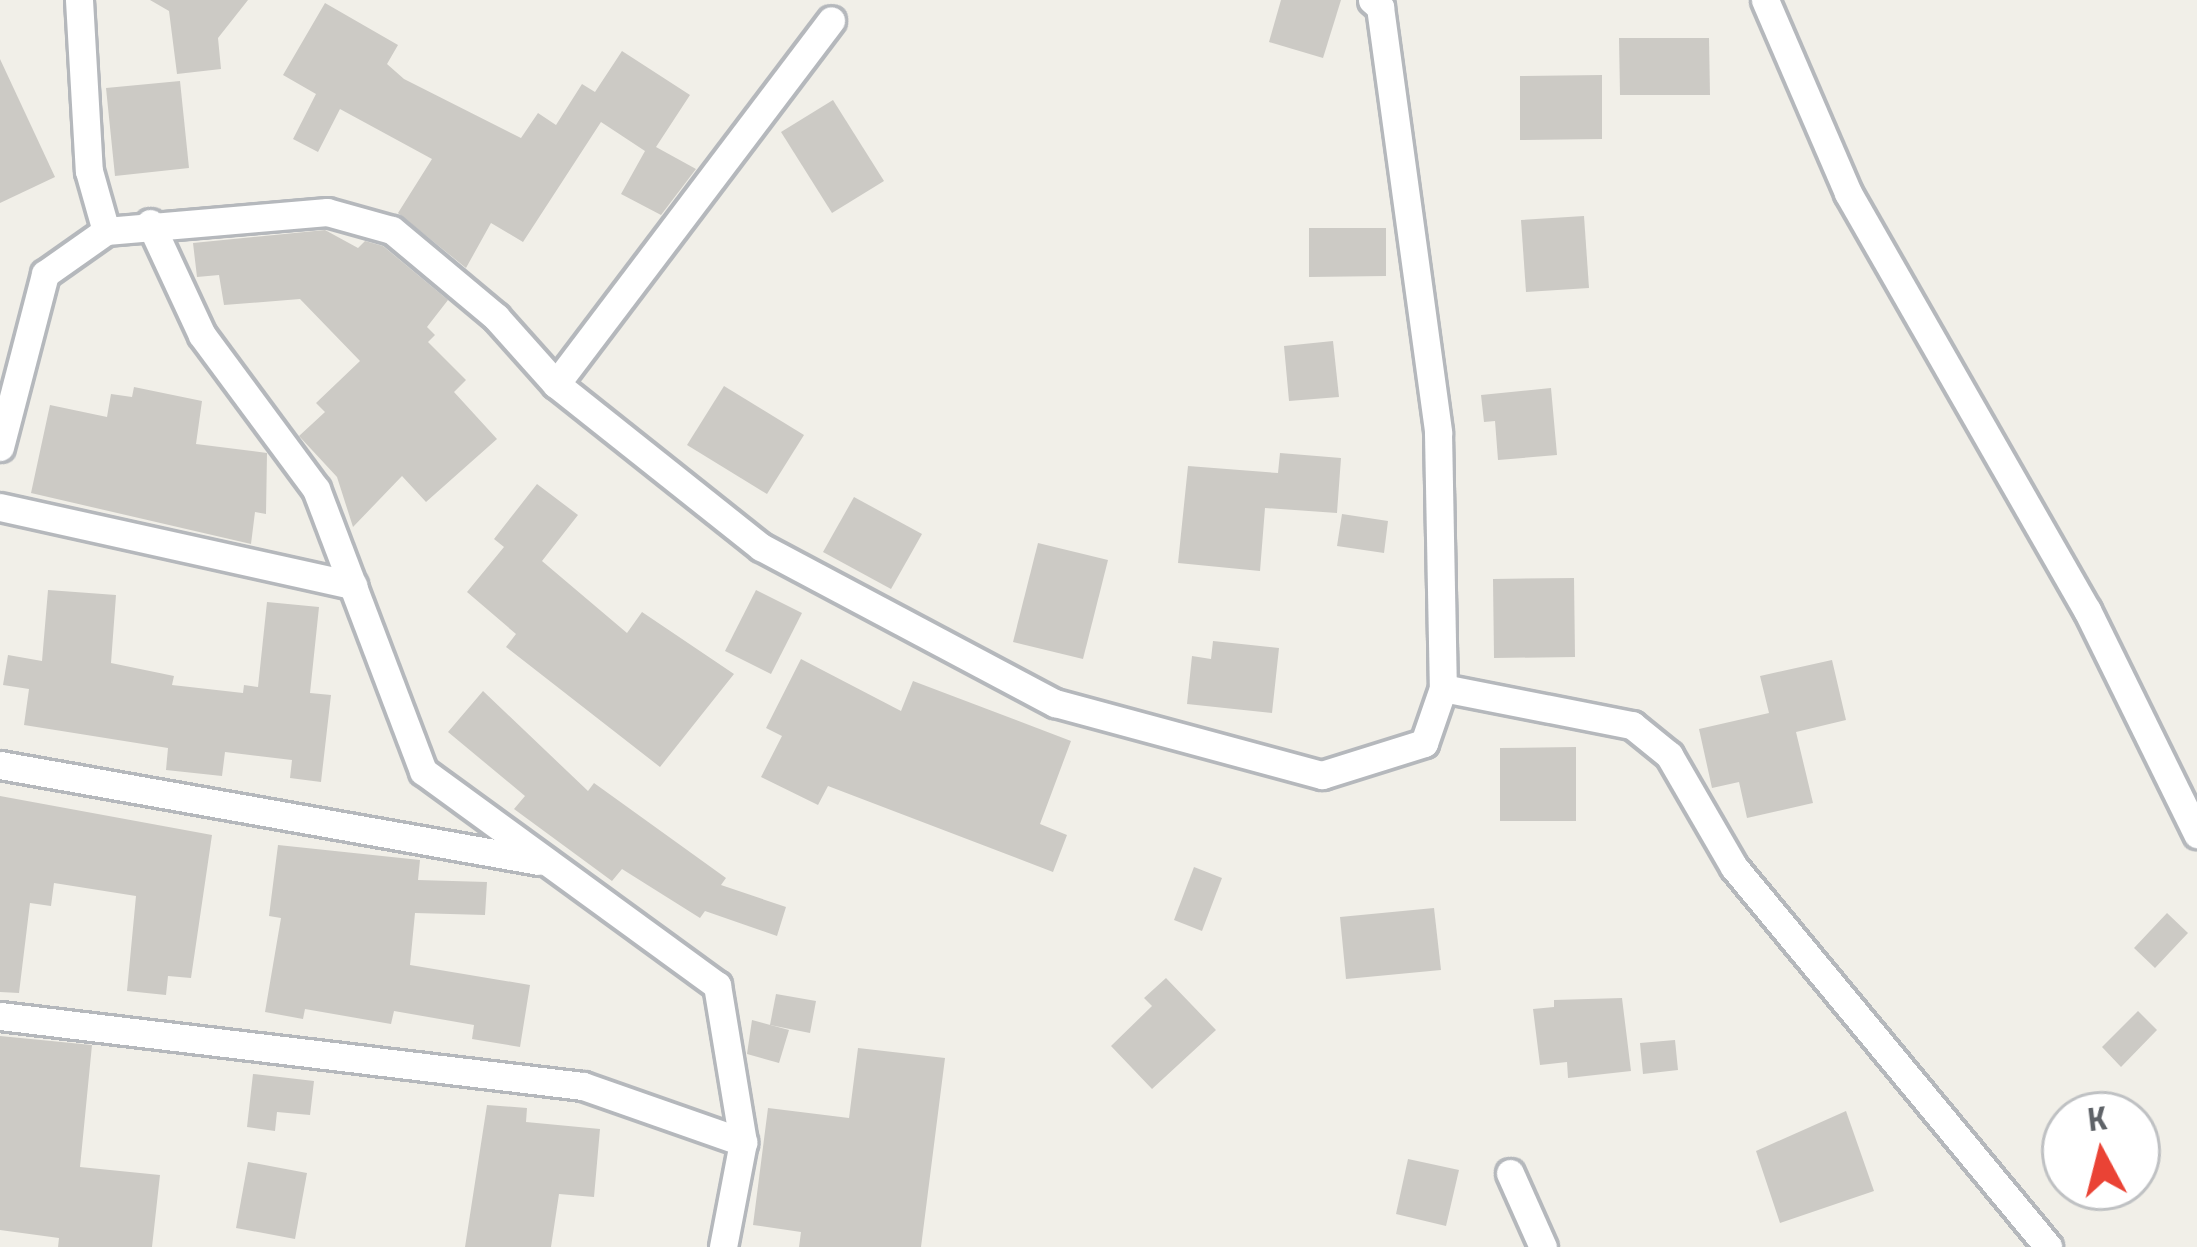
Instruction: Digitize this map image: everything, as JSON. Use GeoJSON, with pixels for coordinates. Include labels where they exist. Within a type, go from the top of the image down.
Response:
{"type":"FeatureCollection","features":[{"type":"Feature","properties":{"kind":"street"},"geometry":{"type":"LineString","coordinates":[[80,0],[89,172],[106,231]]}},
{"type":"Feature","properties":{"kind":"street"},"geometry":{"type":"LineString","coordinates":[[0,447],[45,274],[106,231],[150,223],[327,212],[392,230],[496,317],[556,384],[760,547],[1055,703],[1322,775],[1424,743],[1443,688],[1438,433],[1380,7],[1372,0]]}},
{"type":"Feature","properties":{"kind":"street"},"geometry":{"type":"LineString","coordinates":[[1765,0],[1848,193],[2087,610],[2197,833]]}},
{"type":"Feature","properties":{"kind":"street"},"geometry":{"type":"LineString","coordinates":[[556,384],[831,20]]}},
{"type":"Feature","properties":{"kind":"street"},"geometry":{"type":"LineString","coordinates":[[150,223],[202,335],[316,489],[423,771],[717,985],[743,1142],[723,1247]]}},
{"type":"Feature","properties":{"kind":"street"},"geometry":{"type":"LineString","coordinates":[[0,507],[353,585]]}},
{"type":"Feature","properties":{"kind":"street"},"geometry":{"type":"LineString","coordinates":[[1443,688],[1632,725],[1669,755],[1734,868],[2048,1247]]}},
{"type":"Feature","properties":{"kind":"street"},"geometry":{"type":"LineString","coordinates":[[0,765],[549,863]]}},
{"type":"Feature","properties":{"kind":"street"},"geometry":{"type":"LineString","coordinates":[[0,1016],[583,1086],[743,1142]]}},
{"type":"Feature","properties":{"kind":"street"},"geometry":{"type":"LineString","coordinates":[[1510,1173],[1544,1247]]}},
{"type":"Feature","properties":{"kind":"building"},"geometry":{"type":"Polygon","coordinates":[[[150,0],[248,0],[218,38],[221,69],[177,74],[169,11],[150,0]]]}},
{"type":"Feature","properties":{"kind":"building"},"geometry":{"type":"Polygon","coordinates":[[[1281,0],[1341,0],[1323,58],[1269,42],[1281,0]]]}},
{"type":"Feature","properties":{"kind":"building"},"geometry":{"type":"Polygon","coordinates":[[[325,3],[398,45],[387,64],[404,79],[521,138],[538,113],[556,125],[582,84],[595,92],[622,51],[690,95],[656,147],[696,169],[661,215],[621,194],[645,151],[601,122],[523,242],[491,223],[466,268],[398,213],[432,159],[340,109],[318,152],[293,139],[316,94],[283,75],[325,3]]]}},
{"type":"Feature","properties":{"kind":"building"},"geometry":{"type":"Polygon","coordinates":[[[1619,38],[1709,38],[1710,95],[1620,95],[1619,38]]]}},
{"type":"Feature","properties":{"kind":"building"},"geometry":{"type":"Polygon","coordinates":[[[0,59],[55,177],[0,203],[0,59]]]}},
{"type":"Feature","properties":{"kind":"building"},"geometry":{"type":"Polygon","coordinates":[[[1602,75],[1602,139],[1520,140],[1520,76],[1602,75]]]}},
{"type":"Feature","properties":{"kind":"building"},"geometry":{"type":"Polygon","coordinates":[[[180,81],[189,168],[115,176],[106,88],[180,81]]]}},
{"type":"Feature","properties":{"kind":"building"},"geometry":{"type":"Polygon","coordinates":[[[833,100],[884,181],[832,213],[781,132],[833,100]]]}},
{"type":"Feature","properties":{"kind":"building"},"geometry":{"type":"Polygon","coordinates":[[[1584,216],[1589,288],[1526,292],[1521,220],[1584,216]]]}},
{"type":"Feature","properties":{"kind":"building"},"geometry":{"type":"Polygon","coordinates":[[[1309,228],[1386,228],[1386,276],[1309,277],[1309,228]]]}},
{"type":"Feature","properties":{"kind":"building"},"geometry":{"type":"Polygon","coordinates":[[[325,230],[358,248],[365,241],[383,246],[448,300],[427,327],[435,335],[428,342],[466,380],[454,392],[497,439],[426,502],[402,476],[353,527],[337,477],[299,436],[325,412],[316,403],[360,361],[300,299],[224,305],[219,275],[197,277],[193,243],[325,230]]]}},
{"type":"Feature","properties":{"kind":"building"},"geometry":{"type":"Polygon","coordinates":[[[1333,341],[1339,397],[1289,401],[1284,346],[1333,341]]]}},
{"type":"Feature","properties":{"kind":"building"},"geometry":{"type":"Polygon","coordinates":[[[724,386],[804,435],[767,494],[687,445],[724,386]]]}},
{"type":"Feature","properties":{"kind":"building"},"geometry":{"type":"Polygon","coordinates":[[[134,387],[202,401],[196,444],[267,453],[266,514],[255,512],[251,544],[31,493],[50,405],[107,417],[111,394],[132,397],[134,387]]]}},
{"type":"Feature","properties":{"kind":"building"},"geometry":{"type":"Polygon","coordinates":[[[1551,388],[1557,455],[1498,460],[1495,421],[1484,422],[1481,395],[1551,388]]]}},
{"type":"Feature","properties":{"kind":"building"},"geometry":{"type":"Polygon","coordinates":[[[1280,453],[1341,458],[1337,513],[1265,508],[1260,571],[1178,563],[1188,466],[1278,473],[1280,453]]]}},
{"type":"Feature","properties":{"kind":"building"},"geometry":{"type":"Polygon","coordinates":[[[537,484],[578,515],[542,561],[627,633],[642,612],[734,674],[660,767],[506,647],[516,634],[467,592],[504,547],[494,539],[537,484]]]}},
{"type":"Feature","properties":{"kind":"building"},"geometry":{"type":"Polygon","coordinates":[[[854,497],[922,534],[891,589],[823,552],[854,497]]]}},
{"type":"Feature","properties":{"kind":"building"},"geometry":{"type":"Polygon","coordinates":[[[1342,514],[1388,521],[1384,553],[1337,546],[1342,514]]]}},
{"type":"Feature","properties":{"kind":"building"},"geometry":{"type":"Polygon","coordinates":[[[1038,543],[1108,560],[1083,659],[1013,642],[1038,543]]]}},
{"type":"Feature","properties":{"kind":"building"},"geometry":{"type":"Polygon","coordinates":[[[1574,578],[1575,657],[1494,658],[1493,579],[1574,578]]]}},
{"type":"Feature","properties":{"kind":"building"},"geometry":{"type":"Polygon","coordinates":[[[48,590],[116,595],[111,663],[174,676],[172,685],[243,693],[244,685],[258,687],[267,602],[319,607],[310,693],[331,695],[321,782],[290,778],[292,760],[225,752],[222,776],[166,770],[168,748],[24,725],[29,689],[3,685],[8,655],[42,661],[48,590]]]}},
{"type":"Feature","properties":{"kind":"building"},"geometry":{"type":"Polygon","coordinates":[[[756,590],[802,613],[771,674],[725,651],[756,590]]]}},
{"type":"Feature","properties":{"kind":"building"},"geometry":{"type":"Polygon","coordinates":[[[1213,641],[1279,648],[1272,713],[1187,704],[1192,656],[1211,659],[1213,641]]]}},
{"type":"Feature","properties":{"kind":"building"},"geometry":{"type":"Polygon","coordinates":[[[801,659],[901,711],[913,681],[1071,741],[1040,824],[1067,835],[1053,872],[828,786],[818,805],[761,777],[782,736],[766,728],[801,659]]]}},
{"type":"Feature","properties":{"kind":"building"},"geometry":{"type":"Polygon","coordinates":[[[1832,660],[1846,720],[1796,732],[1813,803],[1747,818],[1739,782],[1712,788],[1699,729],[1769,713],[1760,676],[1832,660]]]}},
{"type":"Feature","properties":{"kind":"building"},"geometry":{"type":"Polygon","coordinates":[[[483,691],[588,791],[594,783],[726,878],[721,885],[786,907],[777,936],[705,911],[700,918],[622,869],[612,881],[514,809],[525,796],[448,732],[483,691]]]}},
{"type":"Feature","properties":{"kind":"building"},"geometry":{"type":"Polygon","coordinates":[[[1576,747],[1576,821],[1500,821],[1500,748],[1576,747]]]}},
{"type":"Feature","properties":{"kind":"building"},"geometry":{"type":"Polygon","coordinates":[[[0,796],[212,835],[191,978],[168,976],[166,995],[127,991],[136,896],[54,883],[51,906],[30,903],[19,993],[0,992],[0,796]]]}},
{"type":"Feature","properties":{"kind":"building"},"geometry":{"type":"Polygon","coordinates":[[[278,845],[420,860],[418,880],[487,882],[485,915],[415,913],[410,965],[530,985],[520,1047],[472,1039],[474,1025],[394,1011],[391,1024],[305,1009],[303,1019],[265,1012],[281,918],[269,916],[278,845]]]}},
{"type":"Feature","properties":{"kind":"building"},"geometry":{"type":"Polygon","coordinates":[[[1194,867],[1222,878],[1202,931],[1174,920],[1194,867]]]}},
{"type":"Feature","properties":{"kind":"building"},"geometry":{"type":"Polygon","coordinates":[[[1434,908],[1441,970],[1346,979],[1340,917],[1434,908]]]}},
{"type":"Feature","properties":{"kind":"building"},"geometry":{"type":"Polygon","coordinates":[[[2167,913],[2188,933],[2155,968],[2134,948],[2167,913]]]}},
{"type":"Feature","properties":{"kind":"building"},"geometry":{"type":"Polygon","coordinates":[[[1166,978],[1216,1030],[1152,1089],[1111,1046],[1152,1006],[1144,998],[1166,978]]]}},
{"type":"Feature","properties":{"kind":"building"},"geometry":{"type":"Polygon","coordinates":[[[776,994],[816,1001],[810,1033],[770,1025],[776,994]]]}},
{"type":"Feature","properties":{"kind":"building"},"geometry":{"type":"Polygon","coordinates":[[[1622,998],[1631,1071],[1568,1078],[1567,1062],[1540,1065],[1533,1009],[1554,1007],[1554,1000],[1622,998]]]}},
{"type":"Feature","properties":{"kind":"building"},"geometry":{"type":"Polygon","coordinates":[[[2138,1011],[2157,1030],[2121,1067],[2102,1047],[2138,1011]]]}},
{"type":"Feature","properties":{"kind":"building"},"geometry":{"type":"Polygon","coordinates":[[[752,1020],[789,1030],[779,1063],[747,1054],[752,1020]]]}},
{"type":"Feature","properties":{"kind":"building"},"geometry":{"type":"Polygon","coordinates":[[[0,1036],[92,1045],[80,1167],[160,1175],[152,1247],[58,1247],[59,1238],[0,1230],[0,1036]]]}},
{"type":"Feature","properties":{"kind":"building"},"geometry":{"type":"Polygon","coordinates":[[[1675,1040],[1678,1070],[1643,1074],[1640,1043],[1675,1040]]]}},
{"type":"Feature","properties":{"kind":"building"},"geometry":{"type":"Polygon","coordinates":[[[858,1048],[945,1058],[921,1247],[799,1247],[801,1232],[753,1225],[768,1108],[849,1118],[858,1048]]]}},
{"type":"Feature","properties":{"kind":"building"},"geometry":{"type":"Polygon","coordinates":[[[253,1074],[314,1081],[310,1115],[277,1112],[275,1131],[247,1127],[253,1074]]]}},
{"type":"Feature","properties":{"kind":"building"},"geometry":{"type":"Polygon","coordinates":[[[487,1105],[527,1108],[526,1122],[600,1129],[594,1197],[559,1194],[551,1247],[465,1247],[487,1105]]]}},
{"type":"Feature","properties":{"kind":"building"},"geometry":{"type":"Polygon","coordinates":[[[1846,1111],[1874,1191],[1780,1223],[1756,1151],[1846,1111]]]}},
{"type":"Feature","properties":{"kind":"building"},"geometry":{"type":"Polygon","coordinates":[[[1408,1159],[1459,1170],[1446,1226],[1396,1214],[1408,1159]]]}},
{"type":"Feature","properties":{"kind":"building"},"geometry":{"type":"Polygon","coordinates":[[[248,1162],[307,1173],[295,1239],[236,1228],[248,1162]]]}}]}
